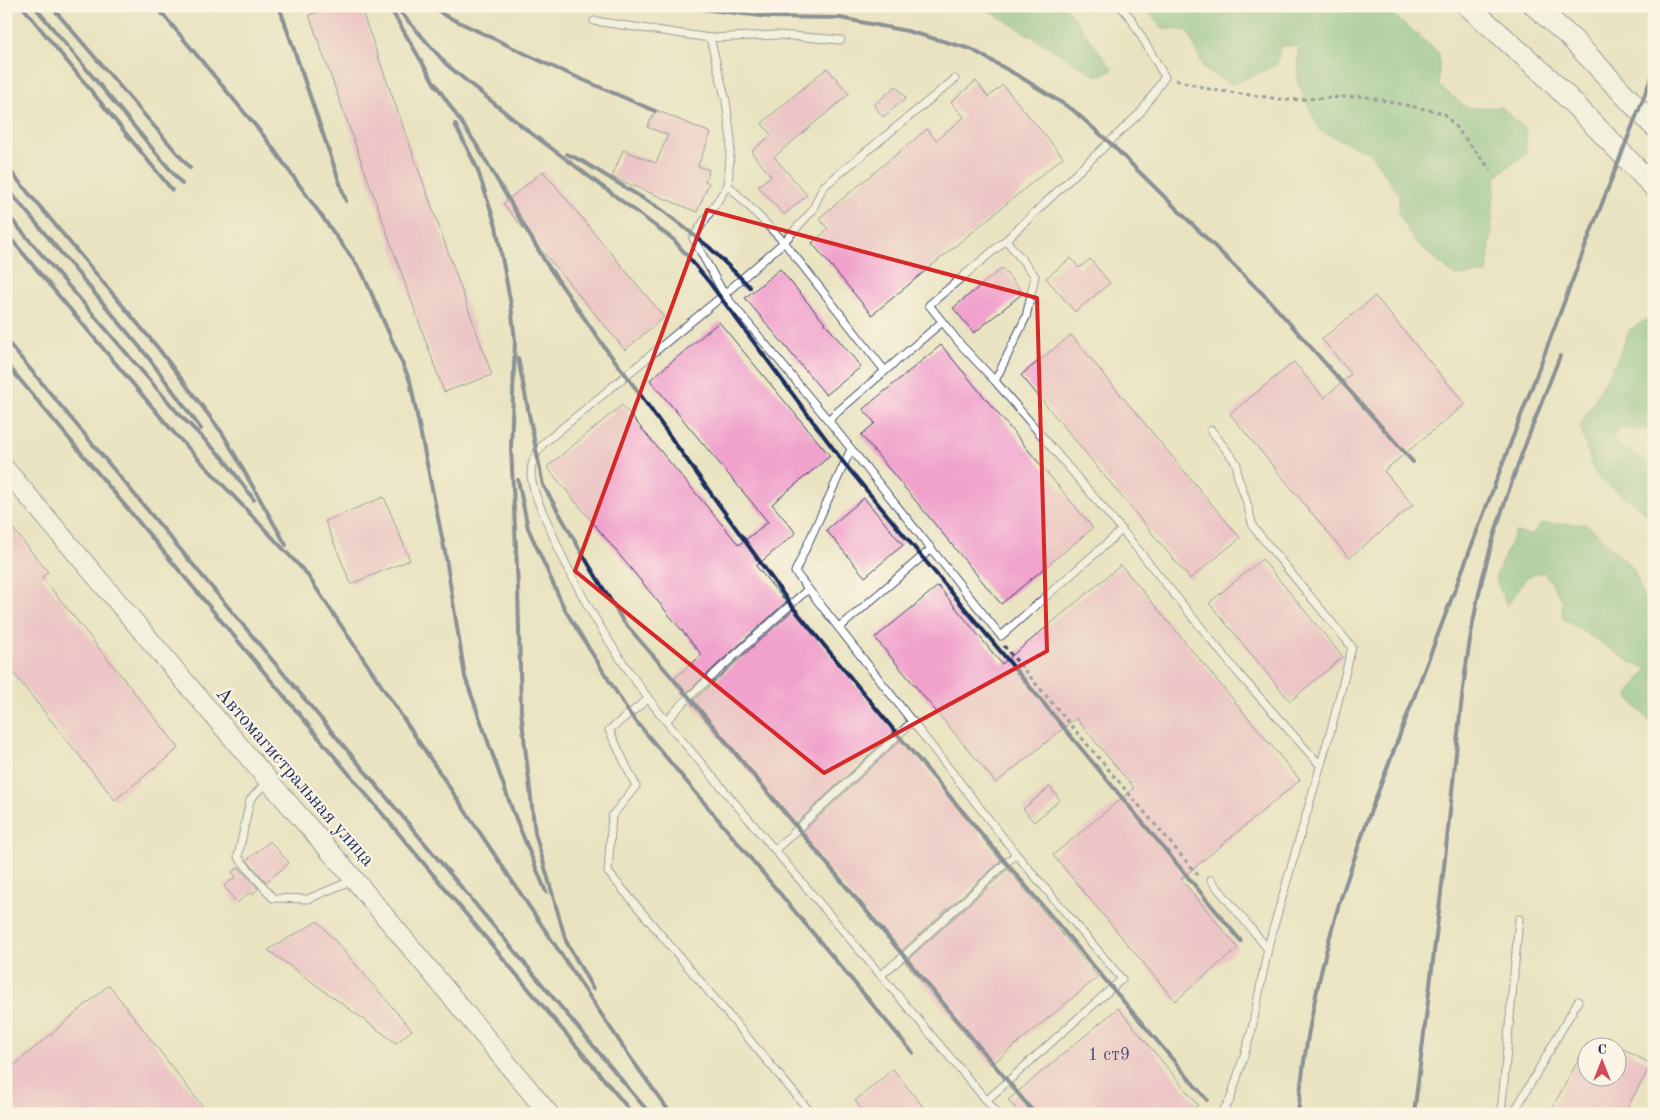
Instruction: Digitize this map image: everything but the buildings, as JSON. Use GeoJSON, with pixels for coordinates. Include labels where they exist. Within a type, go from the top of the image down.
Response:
{"type":"FeatureCollection","features":[{"type":"Feature","properties":{"kind":"main road"},"geometry":{"type":"LineString","coordinates":[[1468,6],[1577,106],[1654,187]]}},
{"type":"Feature","properties":{"kind":"main road"},"geometry":{"type":"LineString","coordinates":[[1535,6],[1572,39],[1654,126]]}},
{"type":"Feature","properties":{"kind":"main road","name":"Автомагистральная улица"},"geometry":{"type":"LineString","coordinates":[[6,470],[354,879],[549,1114]]}},
{"type":"Feature","properties":{"kind":"lane"},"geometry":{"type":"LineString","coordinates":[[1120,6],[1130,18],[1165,77],[1140,112],[1006,240],[929,305],[961,345],[995,381],[1122,530],[1238,673],[1320,765]]}},
{"type":"Feature","properties":{"kind":"lane"},"geometry":{"type":"LineString","coordinates":[[594,21],[710,38],[778,34],[841,40]]}},
{"type":"Feature","properties":{"kind":"lane"},"geometry":{"type":"LineString","coordinates":[[710,38],[726,101],[731,140],[728,185],[693,238],[724,294],[828,420],[1001,636],[1122,530]]}},
{"type":"Feature","properties":{"kind":"lane"},"geometry":{"type":"LineString","coordinates":[[955,79],[823,187],[812,211],[784,242],[544,443],[537,451],[531,473],[534,491],[576,586],[608,640],[648,699],[998,1114]]}},
{"type":"Feature","properties":{"kind":"lane"},"geometry":{"type":"LineString","coordinates":[[728,185],[784,242],[885,371]]}},
{"type":"Feature","properties":{"kind":"lane"},"geometry":{"type":"LineString","coordinates":[[995,381],[1026,317],[1035,276],[1006,240]]}},
{"type":"Feature","properties":{"kind":"lane"},"geometry":{"type":"LineString","coordinates":[[828,420],[942,322]]}},
{"type":"Feature","properties":{"kind":"lane"},"geometry":{"type":"LineString","coordinates":[[1212,430],[1237,464],[1237,474],[1253,527],[1352,646],[1268,949],[1251,1033],[1230,1100],[1221,1114]]}},
{"type":"Feature","properties":{"kind":"lane"},"geometry":{"type":"LineString","coordinates":[[851,449],[795,572],[1016,854],[1122,979],[987,1100]]}},
{"type":"Feature","properties":{"kind":"lane"},"geometry":{"type":"LineString","coordinates":[[839,628],[931,549]]}},
{"type":"Feature","properties":{"kind":"lane"},"geometry":{"type":"LineString","coordinates":[[666,721],[689,697],[808,589]]}},
{"type":"Feature","properties":{"kind":"lane"},"geometry":{"type":"LineString","coordinates":[[648,699],[609,730],[636,786],[612,816],[608,872],[812,1114]]}},
{"type":"Feature","properties":{"kind":"lane"},"geometry":{"type":"LineString","coordinates":[[775,850],[913,722]]}},
{"type":"Feature","properties":{"kind":"lane"},"geometry":{"type":"LineString","coordinates":[[268,780],[250,800],[238,856],[273,898],[308,899],[354,879]]}},
{"type":"Feature","properties":{"kind":"lane"},"geometry":{"type":"LineString","coordinates":[[880,975],[905,956],[1016,854]]}},
{"type":"Feature","properties":{"kind":"lane"},"geometry":{"type":"LineString","coordinates":[[1212,880],[1268,949]]}},
{"type":"Feature","properties":{"kind":"lane"},"geometry":{"type":"LineString","coordinates":[[1501,1114],[1520,919]]}},
{"type":"Feature","properties":{"kind":"lane"},"geometry":{"type":"LineString","coordinates":[[1513,1114],[1578,1002]]}},
{"type":"Feature","properties":{"kind":"path"},"geometry":{"type":"LineString","coordinates":[[1165,77],[1213,90],[1288,100],[1362,96],[1444,114],[1491,170]]}},
{"type":"Feature","properties":{"kind":"path"},"geometry":{"type":"LineString","coordinates":[[1001,636],[1003,646],[1190,867],[1197,874],[1212,880]]}},
{"type":"Feature","properties":{"kind":"highlighted area"},"geometry":{"type":"Polygon","coordinates":[[[707,210],[1037,298],[1047,651],[824,773],[575,571],[707,210]]]}},
{"type":"Feature","properties":{"kind":"green space"},"geometry":{"type":"Polygon","coordinates":[[[981,6],[1065,6],[1113,70],[1097,76],[981,6]]]}},
{"type":"Feature","properties":{"kind":"green space"},"geometry":{"type":"Polygon","coordinates":[[[1144,6],[1383,6],[1439,53],[1439,86],[1468,108],[1502,107],[1526,130],[1526,154],[1496,176],[1487,274],[1455,276],[1413,240],[1399,214],[1399,194],[1370,153],[1320,131],[1297,81],[1298,46],[1280,46],[1277,65],[1231,85],[1204,69],[1188,31],[1162,28],[1144,6]]]}},
{"type":"Feature","properties":{"kind":"green space"},"geometry":{"type":"Polygon","coordinates":[[[1654,315],[1654,432],[1622,428],[1610,441],[1654,466],[1654,518],[1601,480],[1593,470],[1580,426],[1618,358],[1629,330],[1654,315]]]}},
{"type":"Feature","properties":{"kind":"green space"},"geometry":{"type":"Polygon","coordinates":[[[1541,524],[1587,524],[1633,568],[1647,606],[1654,603],[1654,719],[1649,721],[1627,696],[1648,668],[1632,663],[1562,618],[1563,601],[1544,572],[1527,577],[1507,606],[1495,578],[1515,532],[1531,535],[1541,524]]]}},
{"type":"Feature","properties":{"kind":"railway"},"geometry":{"type":"LineString","coordinates":[[22,6],[172,190]]}},
{"type":"Feature","properties":{"kind":"railway"},"geometry":{"type":"LineString","coordinates":[[34,6],[182,184]]}},
{"type":"Feature","properties":{"kind":"railway"},"geometry":{"type":"LineString","coordinates":[[51,6],[190,168]]}},
{"type":"Feature","properties":{"kind":"railway"},"geometry":{"type":"LineString","coordinates":[[156,6],[264,136],[362,272],[410,381],[445,552],[465,677],[512,809],[546,892]]}},
{"type":"Feature","properties":{"kind":"railway"},"geometry":{"type":"LineString","coordinates":[[279,6],[346,201]]}},
{"type":"Feature","properties":{"kind":"railway"},"geometry":{"type":"LineString","coordinates":[[389,6],[437,88]]}},
{"type":"Feature","properties":{"kind":"railway"},"geometry":{"type":"LineString","coordinates":[[395,6],[447,65],[523,127],[674,240],[709,282],[844,463],[1241,941]]}},
{"type":"Feature","properties":{"kind":"railway"},"geometry":{"type":"LineString","coordinates":[[433,6],[444,15],[551,66],[655,111]]}},
{"type":"Feature","properties":{"kind":"railway"},"geometry":{"type":"LineString","coordinates":[[676,6],[770,17],[840,18],[907,31],[971,49],[1022,78],[1073,110],[1109,142],[1268,299],[1413,462]]}},
{"type":"Feature","properties":{"kind":"railway"},"geometry":{"type":"LineString","coordinates":[[1298,1114],[1308,1034],[1325,956],[1339,904],[1367,821],[1590,234],[1654,71]]}},
{"type":"Feature","properties":{"kind":"railway"},"geometry":{"type":"LineString","coordinates":[[434,82],[476,144],[546,263],[605,348],[791,605],[898,735],[1207,1100]]}},
{"type":"Feature","properties":{"kind":"railway"},"geometry":{"type":"LineString","coordinates":[[455,124],[477,168],[496,226],[511,305],[515,341],[511,448],[518,588],[521,711],[535,833],[566,941],[593,989]]}},
{"type":"Feature","properties":{"kind":"railway"},"geometry":{"type":"LineString","coordinates":[[567,154],[582,161],[662,210],[709,247],[750,287]]}},
{"type":"Feature","properties":{"kind":"railway"},"geometry":{"type":"LineString","coordinates":[[6,166],[158,348],[223,434],[286,545]]}},
{"type":"Feature","properties":{"kind":"railway"},"geometry":{"type":"LineString","coordinates":[[6,187],[148,357],[201,429]]}},
{"type":"Feature","properties":{"kind":"railway"},"geometry":{"type":"LineString","coordinates":[[6,213],[177,412],[224,459],[254,500]]}},
{"type":"Feature","properties":{"kind":"railway"},"geometry":{"type":"LineString","coordinates":[[6,233],[175,434],[306,573],[630,1057],[671,1114]]}},
{"type":"Feature","properties":{"kind":"railway"},"geometry":{"type":"LineString","coordinates":[[6,340],[650,1114]]}},
{"type":"Feature","properties":{"kind":"railway"},"geometry":{"type":"LineString","coordinates":[[1414,1114],[1441,894],[1462,699],[1475,609],[1507,495],[1560,356]]}},
{"type":"Feature","properties":{"kind":"railway"},"geometry":{"type":"LineString","coordinates":[[518,358],[543,485],[623,621],[689,697],[1035,1114]]}},
{"type":"Feature","properties":{"kind":"railway"},"geometry":{"type":"LineString","coordinates":[[6,363],[633,1114]]}},
{"type":"Feature","properties":{"kind":"railway"},"geometry":{"type":"LineString","coordinates":[[518,480],[528,528],[565,610],[630,714],[913,1053]]}}]}
